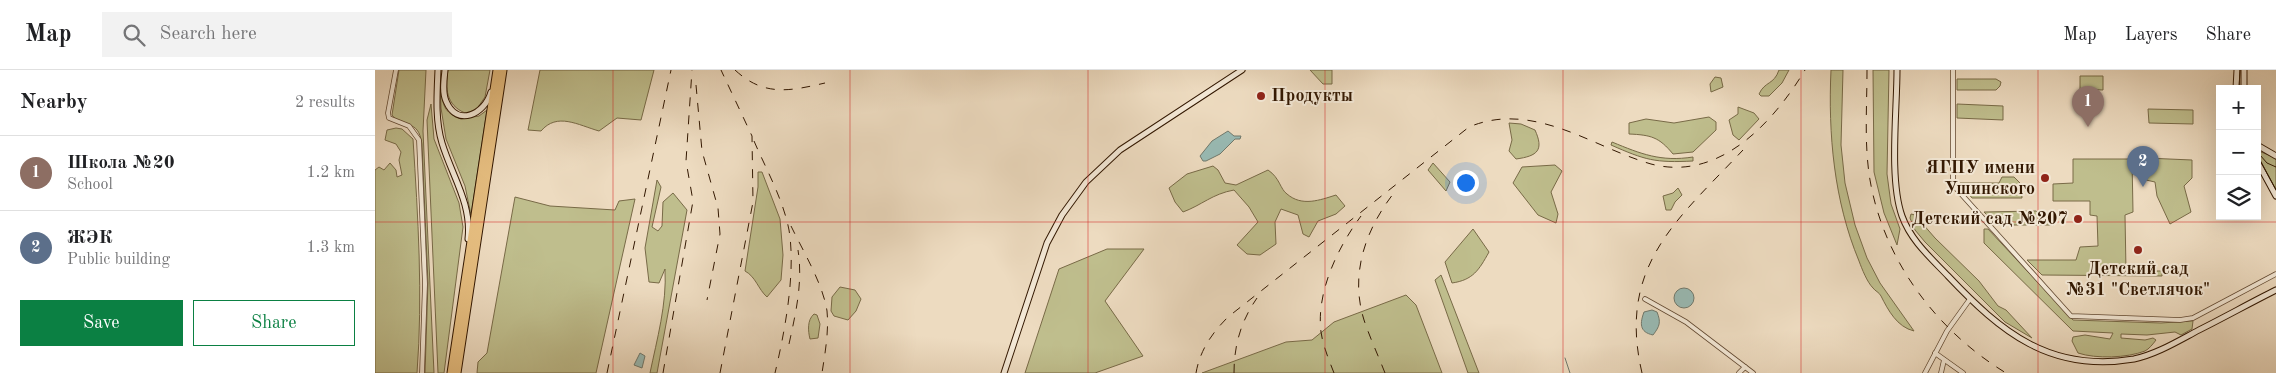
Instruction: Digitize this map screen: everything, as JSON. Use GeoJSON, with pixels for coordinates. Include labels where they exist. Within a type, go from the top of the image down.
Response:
{"type":"FeatureCollection","features":[{"type":"Feature","properties":{"kind":"highway"},"geometry":{"type":"LineString","coordinates":[[453,372],[496,70]]}},
{"type":"Feature","properties":{"kind":"highway"},"geometry":{"type":"LineString","coordinates":[[453,372],[503,70]]}},
{"type":"Feature","properties":{"kind":"street"},"geometry":{"type":"LineString","coordinates":[[396,70],[388,113],[389,118],[409,126],[419,140],[425,284],[422,373]]}},
{"type":"Feature","properties":{"kind":"street"},"geometry":{"type":"LineString","coordinates":[[438,70],[437,110],[441,137],[464,199],[469,236],[455,326],[453,372]]}},
{"type":"Feature","properties":{"kind":"street"},"geometry":{"type":"LineString","coordinates":[[445,70],[444,93],[446,102],[455,112],[468,116],[475,114],[485,106],[491,93],[496,70]]}},
{"type":"Feature","properties":{"kind":"street"},"geometry":{"type":"LineString","coordinates":[[1004,373],[1047,243],[1062,215],[1087,182],[1120,150],[1242,70]]}},
{"type":"Feature","properties":{"kind":"street"},"geometry":{"type":"LineString","coordinates":[[1897,70],[1896,178],[1902,216],[1911,236],[1918,244],[2001,328],[2039,350],[2066,359],[2111,362],[2135,358],[2161,349],[2276,290]]}},
{"type":"Feature","properties":{"kind":"street"},"geometry":{"type":"LineString","coordinates":[[1953,70],[1953,185],[2071,316],[2179,320],[2193,318],[2276,274]]}},
{"type":"Feature","properties":{"kind":"street"},"geometry":{"type":"LineString","coordinates":[[2236,85],[2237,70]]}},
{"type":"Feature","properties":{"kind":"street"},"geometry":{"type":"LineString","coordinates":[[2244,70],[2244,85]]}},
{"type":"Feature","properties":{"kind":"street"},"geometry":{"type":"LineString","coordinates":[[2261,147],[2276,156]]}},
{"type":"Feature","properties":{"kind":"street"},"geometry":{"type":"LineString","coordinates":[[2261,168],[2276,196]]}},
{"type":"Feature","properties":{"kind":"street"},"geometry":{"type":"LineString","coordinates":[[1645,299],[1686,322],[1753,373]]}},
{"type":"Feature","properties":{"kind":"street"},"geometry":{"type":"LineString","coordinates":[[1925,373],[1947,331],[1971,299]]}},
{"type":"Feature","properties":{"kind":"street"},"geometry":{"type":"LineString","coordinates":[[1935,353],[1963,373]]}},
{"type":"Feature","properties":{"kind":"street"},"geometry":{"type":"LineString","coordinates":[[1941,373],[1944,360]]}},
{"type":"Feature","properties":{"kind":"street"},"geometry":{"type":"LineString","coordinates":[[1739,373],[1745,366]]}},
{"type":"Feature","properties":{"kind":"shaded area"},"geometry":{"type":"Polygon","coordinates":[[[399,70],[426,70],[423,131],[434,373],[425,373],[428,283],[422,144],[420,136],[414,127],[401,122],[392,115],[399,70]]]}},
{"type":"Feature","properties":{"kind":"shaded area"},"geometry":{"type":"Polygon","coordinates":[[[448,70],[490,70],[485,97],[476,110],[465,113],[450,101],[447,89],[448,70]]]}},
{"type":"Feature","properties":{"kind":"shaded area"},"geometry":{"type":"Polygon","coordinates":[[[540,70],[654,70],[641,120],[617,118],[599,131],[576,123],[561,121],[547,125],[541,131],[528,130],[540,70]]]}},
{"type":"Feature","properties":{"kind":"shaded area"},"geometry":{"type":"Polygon","coordinates":[[[1310,70],[1332,70],[1332,84],[1323,84],[1310,70]]]}},
{"type":"Feature","properties":{"kind":"shaded area"},"geometry":{"type":"Polygon","coordinates":[[[1779,70],[1789,70],[1782,83],[1769,96],[1761,96],[1759,94],[1761,90],[1775,78],[1779,70]]]}},
{"type":"Feature","properties":{"kind":"shaded area"},"geometry":{"type":"Polygon","coordinates":[[[1831,70],[1843,70],[1841,145],[1845,183],[1855,225],[1867,258],[1880,283],[1914,331],[1898,322],[1871,285],[1863,271],[1850,238],[1838,191],[1832,143],[1831,70]]]}},
{"type":"Feature","properties":{"kind":"shaded area"},"geometry":{"type":"Polygon","coordinates":[[[1873,70],[1889,70],[1887,174],[1891,204],[1900,229],[1897,245],[1884,213],[1874,172],[1873,70]]]}},
{"type":"Feature","properties":{"kind":"shaded area"},"geometry":{"type":"Polygon","coordinates":[[[440,71],[444,104],[446,110],[452,115],[461,119],[479,116],[487,110],[471,215],[465,186],[446,139],[441,108],[440,71]]]}},
{"type":"Feature","properties":{"kind":"shaded area"},"geometry":{"type":"Polygon","coordinates":[[[2080,76],[2103,76],[2103,90],[2080,89],[2080,76]]]}},
{"type":"Feature","properties":{"kind":"shaded area"},"geometry":{"type":"Polygon","coordinates":[[[1715,77],[1721,78],[1723,87],[1711,92],[1710,84],[1715,77]]]}},
{"type":"Feature","properties":{"kind":"shaded area"},"geometry":{"type":"Polygon","coordinates":[[[1957,79],[1996,79],[2001,82],[1996,90],[1957,90],[1957,79]]]}},
{"type":"Feature","properties":{"kind":"shaded area"},"geometry":{"type":"Polygon","coordinates":[[[431,104],[434,139],[459,203],[463,227],[444,373],[438,373],[427,120],[431,104]]]}},
{"type":"Feature","properties":{"kind":"shaded area"},"geometry":{"type":"Polygon","coordinates":[[[1957,104],[2003,106],[2003,120],[1957,118],[1957,104]]]}},
{"type":"Feature","properties":{"kind":"shaded area"},"geometry":{"type":"Polygon","coordinates":[[[1738,107],[1754,113],[1759,119],[1739,140],[1733,135],[1729,120],[1738,114],[1738,107]]]}},
{"type":"Feature","properties":{"kind":"shaded area"},"geometry":{"type":"Polygon","coordinates":[[[2148,109],[2193,110],[2193,124],[2149,123],[2148,109]]]}},
{"type":"Feature","properties":{"kind":"shaded area"},"geometry":{"type":"Polygon","coordinates":[[[1709,117],[1716,122],[1716,130],[1693,152],[1673,154],[1659,140],[1643,135],[1629,134],[1629,123],[1646,119],[1674,123],[1709,117]]]}},
{"type":"Feature","properties":{"kind":"shaded area"},"geometry":{"type":"Polygon","coordinates":[[[1509,123],[1521,124],[1535,130],[1539,147],[1534,154],[1516,159],[1509,151],[1512,140],[1509,123]]]}},
{"type":"Feature","properties":{"kind":"shaded area"},"geometry":{"type":"Polygon","coordinates":[[[402,129],[413,139],[420,285],[417,373],[375,373],[375,170],[379,167],[384,170],[390,163],[396,170],[397,177],[402,175],[399,160],[401,152],[396,144],[385,140],[387,130],[402,129]]]}},
{"type":"Feature","properties":{"kind":"shaded area"},"geometry":{"type":"Polygon","coordinates":[[[1612,142],[1651,156],[1661,158],[1693,157],[1693,161],[1659,161],[1633,154],[1611,145],[1612,142]]]}},
{"type":"Feature","properties":{"kind":"shaded area"},"geometry":{"type":"Polygon","coordinates":[[[2261,152],[2276,158],[2276,192],[2261,164],[2261,152]]]}},
{"type":"Feature","properties":{"kind":"shaded area"},"geometry":{"type":"Polygon","coordinates":[[[2146,158],[2192,160],[2192,178],[2184,186],[2191,212],[2170,224],[2157,196],[2155,182],[2146,180],[2146,158]]]}},
{"type":"Feature","properties":{"kind":"shaded area"},"geometry":{"type":"Polygon","coordinates":[[[2073,159],[2132,159],[2133,212],[2125,215],[2126,271],[2162,271],[2162,276],[2042,275],[2027,260],[2076,260],[2080,247],[2098,246],[2097,216],[2090,215],[2090,201],[2053,201],[2053,184],[2073,183],[2073,159]]]}},
{"type":"Feature","properties":{"kind":"shaded area"},"geometry":{"type":"Polygon","coordinates":[[[1433,163],[1450,182],[1446,191],[1428,170],[1433,163]]]}},
{"type":"Feature","properties":{"kind":"shaded area"},"geometry":{"type":"Polygon","coordinates":[[[1555,165],[1562,171],[1551,192],[1558,214],[1556,223],[1538,215],[1513,183],[1522,167],[1555,165]]]}},
{"type":"Feature","properties":{"kind":"shaded area"},"geometry":{"type":"Polygon","coordinates":[[[1213,166],[1218,170],[1225,183],[1236,185],[1268,170],[1275,176],[1285,192],[1293,198],[1311,201],[1336,195],[1345,206],[1336,214],[1318,221],[1309,237],[1303,234],[1298,215],[1281,209],[1275,222],[1276,244],[1260,255],[1247,254],[1237,245],[1258,222],[1249,207],[1234,190],[1219,194],[1183,212],[1175,202],[1169,188],[1187,174],[1213,166]]]}},
{"type":"Feature","properties":{"kind":"shaded area"},"geometry":{"type":"Polygon","coordinates":[[[758,172],[762,172],[780,219],[783,255],[781,280],[767,297],[752,276],[745,271],[758,187],[758,172]]]}},
{"type":"Feature","properties":{"kind":"shaded area"},"geometry":{"type":"Polygon","coordinates":[[[2002,177],[2014,177],[2021,184],[2022,198],[1972,198],[1960,183],[1999,183],[2002,177]]]}},
{"type":"Feature","properties":{"kind":"shaded area"},"geometry":{"type":"Polygon","coordinates":[[[657,180],[661,187],[652,227],[658,231],[662,226],[663,202],[673,193],[687,210],[657,373],[650,373],[661,321],[665,282],[665,269],[659,283],[649,282],[645,248],[657,180]]]}},
{"type":"Feature","properties":{"kind":"shaded area"},"geometry":{"type":"Polygon","coordinates":[[[1678,188],[1682,195],[1675,202],[1671,210],[1666,210],[1663,196],[1673,193],[1678,188]]]}},
{"type":"Feature","properties":{"kind":"shaded area"},"geometry":{"type":"Polygon","coordinates":[[[515,197],[550,206],[615,210],[619,201],[635,199],[596,373],[477,373],[478,362],[487,353],[515,197]]]}},
{"type":"Feature","properties":{"kind":"shaded area"},"geometry":{"type":"Polygon","coordinates":[[[2036,211],[2054,225],[1997,225],[1984,212],[2036,211]]]}},
{"type":"Feature","properties":{"kind":"shaded area"},"geometry":{"type":"Polygon","coordinates":[[[1911,214],[1915,215],[1935,238],[1979,281],[1998,306],[2006,310],[2032,338],[2005,322],[1925,242],[1915,230],[1910,218],[1911,214]]]}},
{"type":"Feature","properties":{"kind":"shaded area"},"geometry":{"type":"Polygon","coordinates":[[[1473,229],[1489,252],[1475,273],[1459,282],[1452,283],[1445,262],[1473,229]]]}},
{"type":"Feature","properties":{"kind":"shaded area"},"geometry":{"type":"Polygon","coordinates":[[[1984,229],[1988,229],[2073,320],[2161,323],[2193,321],[2192,329],[2181,335],[2175,332],[2147,335],[2121,334],[2121,338],[2145,340],[2153,338],[2156,340],[2145,351],[2129,355],[2102,357],[2078,353],[2072,341],[2073,337],[2085,335],[2110,339],[2113,333],[2073,331],[1984,243],[1984,229]]]}},
{"type":"Feature","properties":{"kind":"shaded area"},"geometry":{"type":"Polygon","coordinates":[[[1107,249],[1144,249],[1105,301],[1143,356],[1095,373],[1025,373],[1059,269],[1107,249]]]}},
{"type":"Feature","properties":{"kind":"shaded area"},"geometry":{"type":"Polygon","coordinates":[[[1441,275],[1479,373],[1468,373],[1435,280],[1441,275]]]}},
{"type":"Feature","properties":{"kind":"shaded area"},"geometry":{"type":"Polygon","coordinates":[[[840,287],[855,290],[861,299],[856,311],[848,320],[834,316],[831,311],[832,297],[840,287]]]}},
{"type":"Feature","properties":{"kind":"shaded area"},"geometry":{"type":"Polygon","coordinates":[[[1406,295],[1416,305],[1442,373],[1202,373],[1286,342],[1312,340],[1334,322],[1406,295]]]}},
{"type":"Feature","properties":{"kind":"shaded area"},"geometry":{"type":"Polygon","coordinates":[[[814,314],[817,315],[820,324],[818,338],[810,339],[809,322],[814,314]]]}},
{"type":"Feature","properties":{"kind":"water"},"geometry":{"type":"Polygon","coordinates":[[[1228,131],[1234,136],[1241,136],[1240,139],[1235,139],[1220,154],[1203,161],[1200,156],[1212,141],[1228,131]]]}},
{"type":"Feature","properties":{"kind":"water"},"geometry":{"type":"Polygon","coordinates":[[[1684,288],[1691,291],[1694,298],[1691,305],[1684,308],[1677,305],[1674,298],[1677,291],[1684,288]]]}},
{"type":"Feature","properties":{"kind":"water"},"geometry":{"type":"Polygon","coordinates":[[[1652,310],[1657,312],[1659,319],[1658,326],[1653,335],[1645,332],[1641,323],[1644,312],[1652,310]]]}},
{"type":"Feature","properties":{"kind":"water"},"geometry":{"type":"Polygon","coordinates":[[[640,353],[645,356],[642,368],[634,365],[640,353]]]}},
{"type":"Feature","properties":{"kind":"waterway"},"geometry":{"type":"LineString","coordinates":[[1565,358],[1570,373]]}},
{"type":"Feature","properties":{"kind":"tram line"},"geometry":{"type":"LineString","coordinates":[[2239,85],[2240,70]]}},
{"type":"Feature","properties":{"kind":"tram line"},"geometry":{"type":"LineString","coordinates":[[2261,156],[2267,163],[2276,167]]}},
{"type":"Feature","properties":{"kind":"tram line"},"geometry":{"type":"LineString","coordinates":[[2261,162],[2276,190]]}},
{"type":"Feature","properties":{"kind":"railway"},"geometry":{"type":"LineString","coordinates":[[607,373],[671,70]]}},
{"type":"Feature","properties":{"kind":"railway"},"geometry":{"type":"LineString","coordinates":[[663,373],[693,201],[686,161],[692,70]]}},
{"type":"Feature","properties":{"kind":"railway"},"geometry":{"type":"LineString","coordinates":[[720,373],[753,202],[752,136],[721,70]]}},
{"type":"Feature","properties":{"kind":"railway"},"geometry":{"type":"LineString","coordinates":[[735,70],[756,85],[778,90],[789,90],[825,83]]}},
{"type":"Feature","properties":{"kind":"railway"},"geometry":{"type":"LineString","coordinates":[[1196,373],[1200,357],[1207,342],[1228,317],[1469,127],[1492,120],[1527,120],[1562,129],[1651,164],[1676,167],[1699,164],[1721,156],[1741,144],[1760,128],[1777,110],[1805,70]]}},
{"type":"Feature","properties":{"kind":"railway"},"geometry":{"type":"LineString","coordinates":[[1867,70],[1866,125],[1868,166],[1877,210],[1887,238],[1901,266],[1917,291],[1936,315],[1958,337],[2006,373]]}},
{"type":"Feature","properties":{"kind":"railway"},"geometry":{"type":"LineString","coordinates":[[696,85],[702,151],[718,208],[720,234],[707,300]]}},
{"type":"Feature","properties":{"kind":"railway"},"geometry":{"type":"LineString","coordinates":[[754,141],[783,207],[791,246],[788,302],[775,373]]}},
{"type":"Feature","properties":{"kind":"railway"},"geometry":{"type":"LineString","coordinates":[[1642,373],[1636,336],[1638,303],[1646,274],[1658,248],[1675,223],[1743,150]]}},
{"type":"Feature","properties":{"kind":"railway"},"geometry":{"type":"LineString","coordinates":[[1385,373],[1364,320],[1360,302],[1360,267],[1369,234],[1386,203],[1397,189]]}},
{"type":"Feature","properties":{"kind":"railway"},"geometry":{"type":"LineString","coordinates":[[1334,373],[1321,332],[1322,301],[1325,286],[1337,256],[1352,228],[1361,216]]}},
{"type":"Feature","properties":{"kind":"railway"},"geometry":{"type":"LineString","coordinates":[[791,226],[817,279],[825,301],[827,335],[822,373]]}},
{"type":"Feature","properties":{"kind":"railway"},"geometry":{"type":"LineString","coordinates":[[789,344],[799,285],[798,250]]}},
{"type":"Feature","properties":{"kind":"railway"},"geometry":{"type":"LineString","coordinates":[[1234,373],[1235,353],[1239,334],[1257,298]]}},
{"type":"Feature","properties":{"kind":"place","name":"Продукты"},"geometry":{"type":"Point","coordinates":[1261,96]}},
{"type":"Feature","properties":{"kind":"place","name":"Школа №20"},"geometry":{"type":"Point","coordinates":[2088,127]}},
{"type":"Feature","properties":{"kind":"place","name":"ЯГПУ имени Ушинского"},"geometry":{"type":"Point","coordinates":[2045,178]}},
{"type":"Feature","properties":{"kind":"place","name":"ЖЭК"},"geometry":{"type":"Point","coordinates":[2143,187]}},
{"type":"Feature","properties":{"kind":"place","name":"Детский сад №207"},"geometry":{"type":"Point","coordinates":[2078,219]}},
{"type":"Feature","properties":{"kind":"place","name":"Детский сад №31 \"Светлячок\""},"geometry":{"type":"Point","coordinates":[2138,250]}}]}
